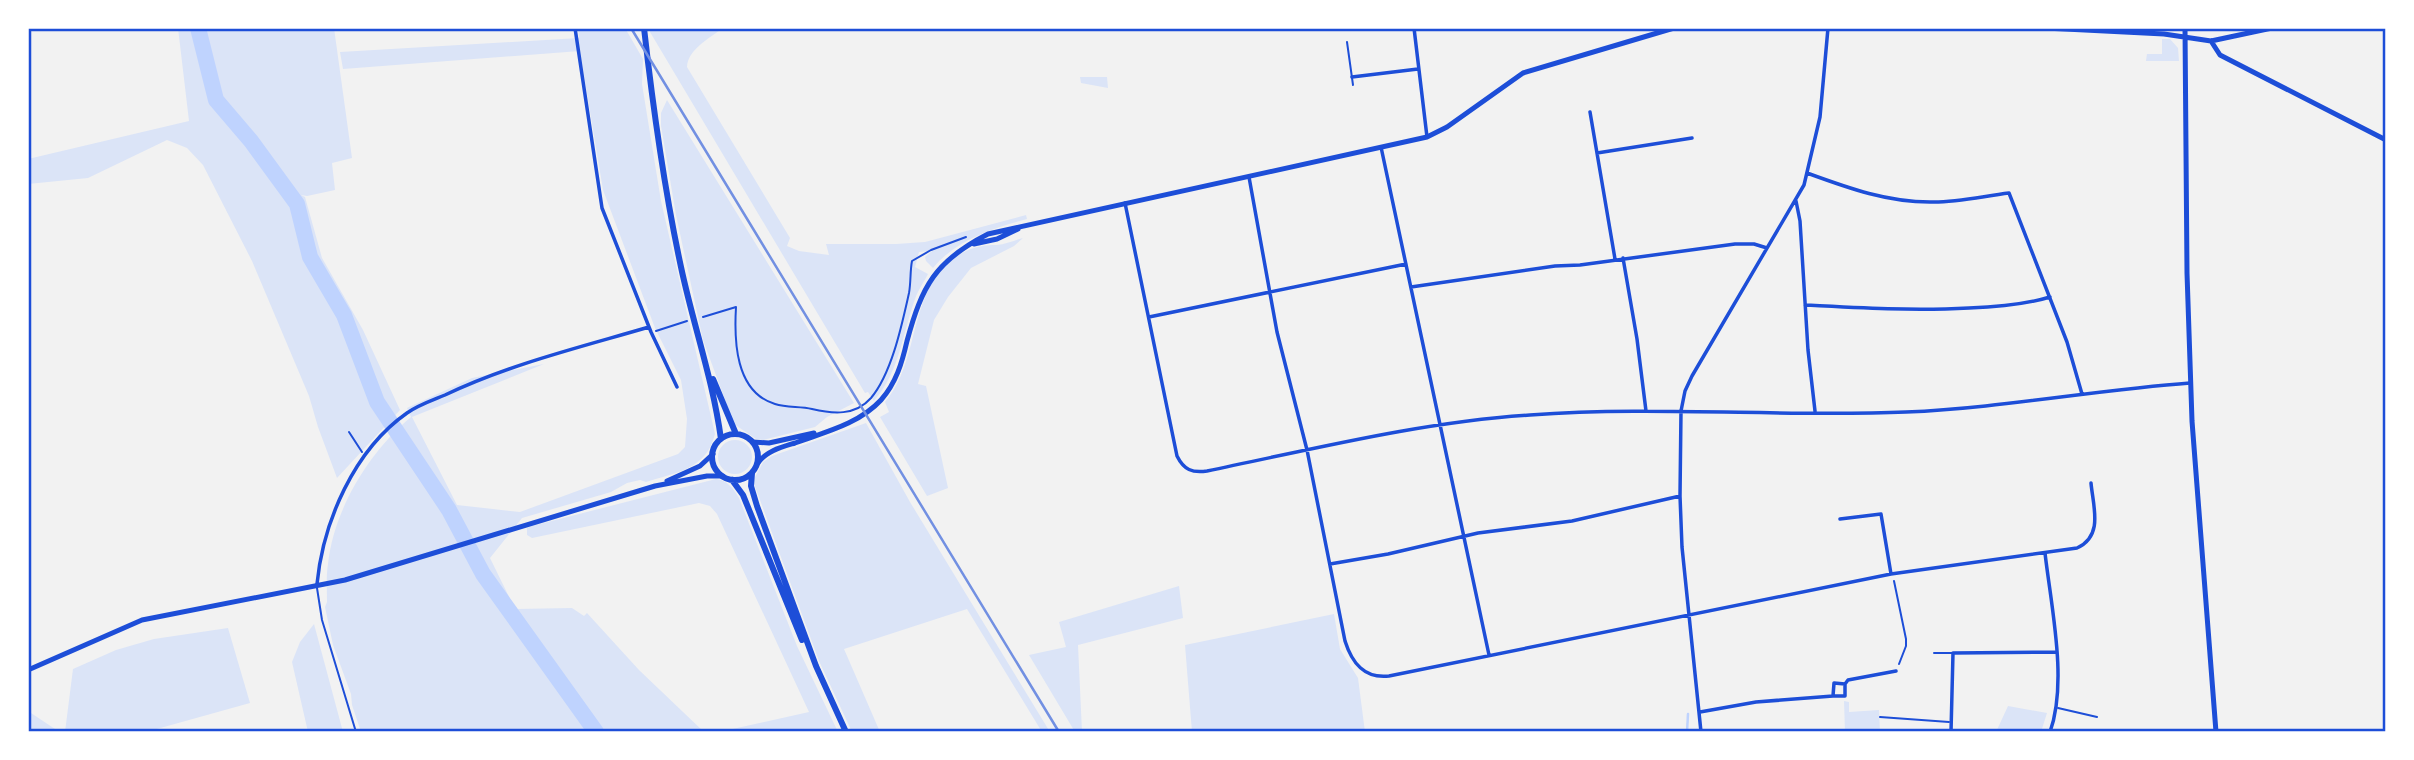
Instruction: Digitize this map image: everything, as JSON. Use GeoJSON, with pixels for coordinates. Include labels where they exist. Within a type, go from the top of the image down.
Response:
{"type":"FeatureCollection","features":[{"type":"Feature","properties":{"kind":"main road"},"geometry":{"type":"LineString","coordinates":[[644,28],[657,139],[689,305],[706,361],[737,434]]}},
{"type":"Feature","properties":{"kind":"main road"},"geometry":{"type":"LineString","coordinates":[[706,361],[721,439]]}},
{"type":"Feature","properties":{"kind":"main road"},"geometry":{"type":"LineString","coordinates":[[737,434],[753,442],[758,453],[758,463],[752,473],[743,479],[732,480],[715,468],[713,454],[721,439],[737,434]]}},
{"type":"Feature","properties":{"kind":"main road"},"geometry":{"type":"LineString","coordinates":[[752,473],[751,486],[757,506],[816,666]]}},
{"type":"Feature","properties":{"kind":"main road"},"geometry":{"type":"LineString","coordinates":[[732,480],[743,495],[790,613],[846,732]]}},
{"type":"Feature","properties":{"kind":"street"},"geometry":{"type":"LineString","coordinates":[[575,28],[602,208],[650,329],[677,387]]}},
{"type":"Feature","properties":{"kind":"street"},"geometry":{"type":"LineString","coordinates":[[1414,28],[1427,137]]}},
{"type":"Feature","properties":{"kind":"street"},"geometry":{"type":"LineString","coordinates":[[758,463],[773,450],[859,418],[881,400],[897,375],[919,303],[928,284],[943,263],[971,244],[997,239],[1019,228],[1125,203],[1427,137],[1447,127],[1523,73],[1662,29],[1674,28]]}},
{"type":"Feature","properties":{"kind":"street"},"geometry":{"type":"LineString","coordinates":[[1701,732],[1682,547],[1681,411],[1685,391],[1692,376],[1796,201],[1807,173],[1820,117],[1828,28]]}},
{"type":"Feature","properties":{"kind":"street"},"geometry":{"type":"LineString","coordinates":[[2045,28],[2185,35],[2211,41],[2272,28]]}},
{"type":"Feature","properties":{"kind":"street"},"geometry":{"type":"LineString","coordinates":[[2185,28],[2190,383],[2194,470],[2216,732]]}},
{"type":"Feature","properties":{"kind":"street"},"geometry":{"type":"LineString","coordinates":[[2211,41],[2220,55],[2386,140]]}},
{"type":"Feature","properties":{"kind":"street"},"geometry":{"type":"LineString","coordinates":[[1352,76],[1418,69]]}},
{"type":"Feature","properties":{"kind":"street"},"geometry":{"type":"LineString","coordinates":[[1590,113],[1615,259]]}},
{"type":"Feature","properties":{"kind":"street"},"geometry":{"type":"LineString","coordinates":[[1597,153],[1692,138]]}},
{"type":"Feature","properties":{"kind":"street"},"geometry":{"type":"LineString","coordinates":[[1381,146],[1489,655]]}},
{"type":"Feature","properties":{"kind":"street"},"geometry":{"type":"LineString","coordinates":[[1807,173],[1853,189],[1895,199],[1932,202],[2009,193],[2050,297],[2082,394]]}},
{"type":"Feature","properties":{"kind":"street"},"geometry":{"type":"LineString","coordinates":[[1249,175],[1283,360],[1307,450],[1349,653],[1359,668],[1369,674],[1389,676],[1892,574],[2077,548],[2093,536],[2095,526],[2091,483]]}},
{"type":"Feature","properties":{"kind":"street"},"geometry":{"type":"LineString","coordinates":[[1796,201],[1800,221],[1815,412]]}},
{"type":"Feature","properties":{"kind":"street"},"geometry":{"type":"LineString","coordinates":[[1125,203],[1177,456],[1185,469],[1198,472],[1440,425],[1531,414],[1930,410],[2190,383]]}},
{"type":"Feature","properties":{"kind":"street"},"geometry":{"type":"LineString","coordinates":[[1411,287],[1735,244],[1754,244],[1767,248]]}},
{"type":"Feature","properties":{"kind":"street"},"geometry":{"type":"LineString","coordinates":[[1623,258],[1636,328],[1646,411]]}},
{"type":"Feature","properties":{"kind":"street"},"geometry":{"type":"LineString","coordinates":[[1149,317],[1406,264]]}},
{"type":"Feature","properties":{"kind":"street"},"geometry":{"type":"LineString","coordinates":[[1805,304],[1940,310],[2002,306],[2050,297]]}},
{"type":"Feature","properties":{"kind":"street"},"geometry":{"type":"LineString","coordinates":[[317,586],[329,523],[342,493],[364,456],[408,412],[493,375],[650,329]]}},
{"type":"Feature","properties":{"kind":"street"},"geometry":{"type":"LineString","coordinates":[[753,442],[769,443],[824,431]]}},
{"type":"Feature","properties":{"kind":"street"},"geometry":{"type":"LineString","coordinates":[[655,486],[700,466],[713,454]]}},
{"type":"Feature","properties":{"kind":"street"},"geometry":{"type":"LineString","coordinates":[[28,670],[142,620],[317,586],[655,486],[707,476],[723,476]]}},
{"type":"Feature","properties":{"kind":"street"},"geometry":{"type":"LineString","coordinates":[[1330,564],[1388,554],[1462,536],[1572,521],[1680,496]]}},
{"type":"Feature","properties":{"kind":"street"},"geometry":{"type":"LineString","coordinates":[[1840,520],[1881,514],[1892,574]]}},
{"type":"Feature","properties":{"kind":"street"},"geometry":{"type":"LineString","coordinates":[[2045,553],[2056,652],[2057,707],[2050,732]]}},
{"type":"Feature","properties":{"kind":"street"},"geometry":{"type":"LineString","coordinates":[[1951,732],[1953,653],[2056,652]]}},
{"type":"Feature","properties":{"kind":"street"},"geometry":{"type":"LineString","coordinates":[[1700,712],[1756,702],[1845,696],[1845,684],[1848,680],[1896,671]]}},
{"type":"Feature","properties":{"kind":"street"},"geometry":{"type":"LineString","coordinates":[[1833,696],[1833,683],[1845,684]]}},
{"type":"Feature","properties":{"kind":"lane"},"geometry":{"type":"LineString","coordinates":[[1347,42],[1353,85]]}},
{"type":"Feature","properties":{"kind":"lane"},"geometry":{"type":"LineString","coordinates":[[317,586],[321,620],[356,732]]}},
{"type":"Feature","properties":{"kind":"lane"},"geometry":{"type":"LineString","coordinates":[[1934,653],[1953,653]]}},
{"type":"Feature","properties":{"kind":"lane"},"geometry":{"type":"LineString","coordinates":[[2057,707],[2098,717]]}},
{"type":"Feature","properties":{"kind":"lane"},"geometry":{"type":"LineString","coordinates":[[1880,717],[1950,722]]}},
{"type":"Feature","properties":{"kind":"path"},"geometry":{"type":"LineString","coordinates":[[712,314],[736,307],[734,327],[741,368],[752,388],[765,400],[774,404],[846,413],[869,401],[879,387],[895,346],[908,294],[912,261],[936,248]]}},
{"type":"Feature","properties":{"kind":"path"},"geometry":{"type":"LineString","coordinates":[[650,329],[673,325]]}},
{"type":"Feature","properties":{"kind":"path"},"geometry":{"type":"LineString","coordinates":[[349,432],[364,456]]}},
{"type":"Feature","properties":{"kind":"path"},"geometry":{"type":"LineString","coordinates":[[1892,574],[1906,646],[1896,671]]}},
{"type":"Feature","properties":{"kind":"shaded area"},"geometry":{"type":"Polygon","coordinates":[[[178,28],[334,28],[352,158],[332,163],[335,190],[301,195],[305,197],[322,258],[363,330],[400,410],[337,478],[309,396],[252,261],[203,165],[187,148],[167,140],[88,178],[28,184],[28,159],[189,121],[178,28]]]}},
{"type":"Feature","properties":{"kind":"shaded area"},"geometry":{"type":"Polygon","coordinates":[[[578,28],[625,28],[643,59],[642,84],[661,201],[715,434],[705,455],[689,468],[646,482],[640,480],[627,483],[611,492],[522,518],[490,558],[515,609],[572,608],[584,616],[587,613],[639,670],[704,732],[361,732],[351,694],[333,645],[325,607],[328,564],[338,523],[356,483],[381,447],[411,417],[407,408],[472,378],[544,364],[412,417],[457,505],[520,512],[678,454],[685,447],[687,419],[681,380],[655,328],[603,190],[580,51],[343,69],[340,52],[579,38],[578,28]]]}},
{"type":"Feature","properties":{"kind":"shaded area"},"geometry":{"type":"Polygon","coordinates":[[[651,28],[723,28],[695,49],[687,67],[790,238],[787,246],[799,251],[829,255],[826,244],[925,242],[1026,215],[1027,219],[988,231],[964,243],[942,258],[933,268],[925,257],[932,251],[919,252],[915,267],[928,274],[915,299],[890,377],[874,401],[868,392],[865,393],[650,32],[651,28]]]}},
{"type":"Feature","properties":{"kind":"shaded area"},"geometry":{"type":"Polygon","coordinates":[[[2162,39],[2170,39],[2178,48],[2179,61],[2146,61],[2147,54],[2162,54],[2162,39]]]}},
{"type":"Feature","properties":{"kind":"shaded area"},"geometry":{"type":"Polygon","coordinates":[[[1080,77],[1107,77],[1108,88],[1081,83],[1080,77]]]}},
{"type":"Feature","properties":{"kind":"shaded area"},"geometry":{"type":"Polygon","coordinates":[[[667,100],[854,403],[827,417],[815,427],[763,440],[756,439],[734,424],[703,340],[676,215],[661,126],[661,113],[667,100]]]}},
{"type":"Feature","properties":{"kind":"shaded area"},"geometry":{"type":"Polygon","coordinates":[[[1023,238],[1014,246],[971,268],[934,320],[918,384],[926,386],[948,488],[927,496],[880,417],[889,412],[885,402],[897,384],[905,364],[924,300],[933,280],[947,264],[966,251],[1023,238]]]}},
{"type":"Feature","properties":{"kind":"shaded area"},"geometry":{"type":"Polygon","coordinates":[[[866,423],[910,502],[1050,732],[1042,732],[967,609],[844,649],[880,732],[852,732],[819,661],[753,481],[763,462],[772,456],[866,423]]]}},
{"type":"Feature","properties":{"kind":"shaded area"},"geometry":{"type":"Polygon","coordinates":[[[735,440],[747,445],[752,457],[747,469],[735,474],[723,469],[718,457],[723,445],[735,440]]]}},
{"type":"Feature","properties":{"kind":"shaded area"},"geometry":{"type":"Polygon","coordinates":[[[716,479],[729,485],[739,498],[797,646],[838,732],[719,732],[809,712],[717,514],[710,506],[699,503],[532,538],[527,535],[527,528],[532,526],[716,479]]]}},
{"type":"Feature","properties":{"kind":"shaded area"},"geometry":{"type":"Polygon","coordinates":[[[1179,586],[1183,618],[1078,645],[1082,732],[1075,732],[1029,655],[1066,647],[1059,622],[1179,586]]]}},
{"type":"Feature","properties":{"kind":"shaded area"},"geometry":{"type":"Polygon","coordinates":[[[1334,614],[1340,649],[1358,678],[1365,732],[1192,732],[1185,645],[1334,614]]]}},
{"type":"Feature","properties":{"kind":"shaded area"},"geometry":{"type":"Polygon","coordinates":[[[314,624],[343,732],[308,732],[292,662],[300,642],[314,624]]]}},
{"type":"Feature","properties":{"kind":"shaded area"},"geometry":{"type":"Polygon","coordinates":[[[228,628],[250,703],[146,732],[65,732],[73,669],[116,650],[154,639],[228,628]]]}},
{"type":"Feature","properties":{"kind":"shaded area"},"geometry":{"type":"Polygon","coordinates":[[[1844,701],[1849,702],[1849,712],[1879,710],[1880,732],[1845,732],[1844,701]]]}},
{"type":"Feature","properties":{"kind":"shaded area"},"geometry":{"type":"Polygon","coordinates":[[[2008,706],[2047,713],[2041,732],[1996,732],[2008,706]]]}},
{"type":"Feature","properties":{"kind":"shaded area"},"geometry":{"type":"Polygon","coordinates":[[[28,711],[58,731],[58,732],[28,732],[28,711]]]}},
{"type":"Feature","properties":{"kind":"waterway"},"geometry":{"type":"LineString","coordinates":[[198,28],[216,100],[251,141],[297,204],[310,257],[344,315],[377,402],[449,510],[483,574],[596,732]]}},
{"type":"Feature","properties":{"kind":"waterway"},"geometry":{"type":"LineString","coordinates":[[1687,732],[1688,714]]}},
{"type":"Feature","properties":{"kind":"railway"},"geometry":{"type":"LineString","coordinates":[[631,28],[1059,732]]}}]}
